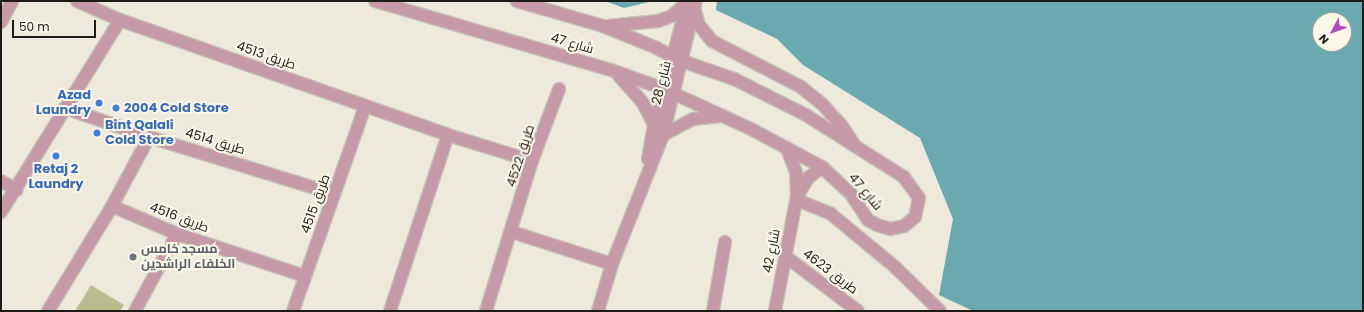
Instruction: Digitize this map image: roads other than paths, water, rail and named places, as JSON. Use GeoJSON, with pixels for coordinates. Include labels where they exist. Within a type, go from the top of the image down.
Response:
{"type":"FeatureCollection","features":[{"type":"Feature","properties":{"kind":"street"},"geometry":{"type":"LineString","coordinates":[[1,22],[12,1]]}},
{"type":"Feature","properties":{"kind":"street","name":"طريق 4513"},"geometry":{"type":"LineString","coordinates":[[77,1],[120,20],[448,135],[532,161]]}},
{"type":"Feature","properties":{"kind":"street","name":"شارع 47"},"geometry":{"type":"LineString","coordinates":[[375,1],[612,70],[669,91],[723,116],[822,167],[851,194],[868,220],[890,229],[904,226],[915,217],[919,204],[914,187],[900,174],[858,150],[806,116],[734,79],[678,59],[603,26],[517,1]]}},
{"type":"Feature","properties":{"kind":"street"},"geometry":{"type":"LineString","coordinates":[[603,26],[658,21],[672,16],[691,3],[699,25],[712,41],[800,87],[823,105],[842,126],[858,150]]}},
{"type":"Feature","properties":{"kind":"street","name":"شارع 28"},"geometry":{"type":"LineString","coordinates":[[598,311],[612,264],[648,168],[663,135],[669,91],[691,3]]}},
{"type":"Feature","properties":{"kind":"street"},"geometry":{"type":"LineString","coordinates":[[1,212],[17,190],[65,108],[120,20]]}},
{"type":"Feature","properties":{"kind":"street"},"geometry":{"type":"LineString","coordinates":[[612,70],[635,91],[654,125]]}},
{"type":"Feature","properties":{"kind":"street","name":"طريق 4522"},"geometry":{"type":"LineString","coordinates":[[486,311],[512,232],[532,161],[559,89]]}},
{"type":"Feature","properties":{"kind":"street","name":"شارع 28"},"geometry":{"type":"LineString","coordinates":[[648,168],[654,125],[669,91]]}},
{"type":"Feature","properties":{"kind":"street","name":"طريق 4515"},"geometry":{"type":"LineString","coordinates":[[293,311],[365,106]]}},
{"type":"Feature","properties":{"kind":"street","name":"طريق 4514"},"geometry":{"type":"LineString","coordinates":[[65,108],[149,137],[334,194]]}},
{"type":"Feature","properties":{"kind":"street"},"geometry":{"type":"LineString","coordinates":[[663,135],[694,119],[723,116]]}},
{"type":"Feature","properties":{"kind":"street"},"geometry":{"type":"LineString","coordinates":[[390,311],[448,135]]}},
{"type":"Feature","properties":{"kind":"street"},"geometry":{"type":"LineString","coordinates":[[48,311],[112,206],[149,137]]}},
{"type":"Feature","properties":{"kind":"street","name":"شارع 42"},"geometry":{"type":"LineString","coordinates":[[775,311],[797,198],[796,172],[787,148]]}},
{"type":"Feature","properties":{"kind":"street","name":"شارع 42"},"geometry":{"type":"LineString","coordinates":[[797,198],[808,178],[822,167]]}},
{"type":"Feature","properties":{"kind":"street"},"geometry":{"type":"LineString","coordinates":[[1,181],[17,190]]}},
{"type":"Feature","properties":{"kind":"street"},"geometry":{"type":"LineString","coordinates":[[797,198],[831,214],[895,267],[940,311]]}},
{"type":"Feature","properties":{"kind":"street","name":"طريق 4516"},"geometry":{"type":"LineString","coordinates":[[112,206],[177,234],[305,276]]}},
{"type":"Feature","properties":{"kind":"street"},"geometry":{"type":"LineString","coordinates":[[512,232],[612,264]]}},
{"type":"Feature","properties":{"kind":"street"},"geometry":{"type":"LineString","coordinates":[[135,311],[177,234]]}},
{"type":"Feature","properties":{"kind":"street"},"geometry":{"type":"LineString","coordinates":[[713,311],[725,242]]}},
{"type":"Feature","properties":{"kind":"street","name":"طريق 4623"},"geometry":{"type":"LineString","coordinates":[[785,256],[858,311]]}},
{"type":"Feature","properties":{"kind":"water"},"geometry":{"type":"Polygon","coordinates":[[[605,1],[653,1],[624,8],[605,1]]]}},
{"type":"Feature","properties":{"kind":"water"},"geometry":{"type":"Polygon","coordinates":[[[717,1],[1363,1],[1363,311],[973,311],[939,295],[953,219],[920,138],[803,65],[777,39],[716,10],[717,1]]]}},
{"type":"Feature","properties":{"kind":"place","name":"Azad Laundry"},"geometry":{"type":"Point","coordinates":[99,103]}},
{"type":"Feature","properties":{"kind":"place","name":"2004 Cold Store"},"geometry":{"type":"Point","coordinates":[116,108]}},
{"type":"Feature","properties":{"kind":"place","name":"Bint Qalali Cold Store"},"geometry":{"type":"Point","coordinates":[97,133]}},
{"type":"Feature","properties":{"kind":"place","name":"Retaj 2 Laundry"},"geometry":{"type":"Point","coordinates":[56,156]}},
{"type":"Feature","properties":{"kind":"place","name":"مسجد خامس الخلفاء الراشدين"},"geometry":{"type":"Point","coordinates":[133,257]}}]}
